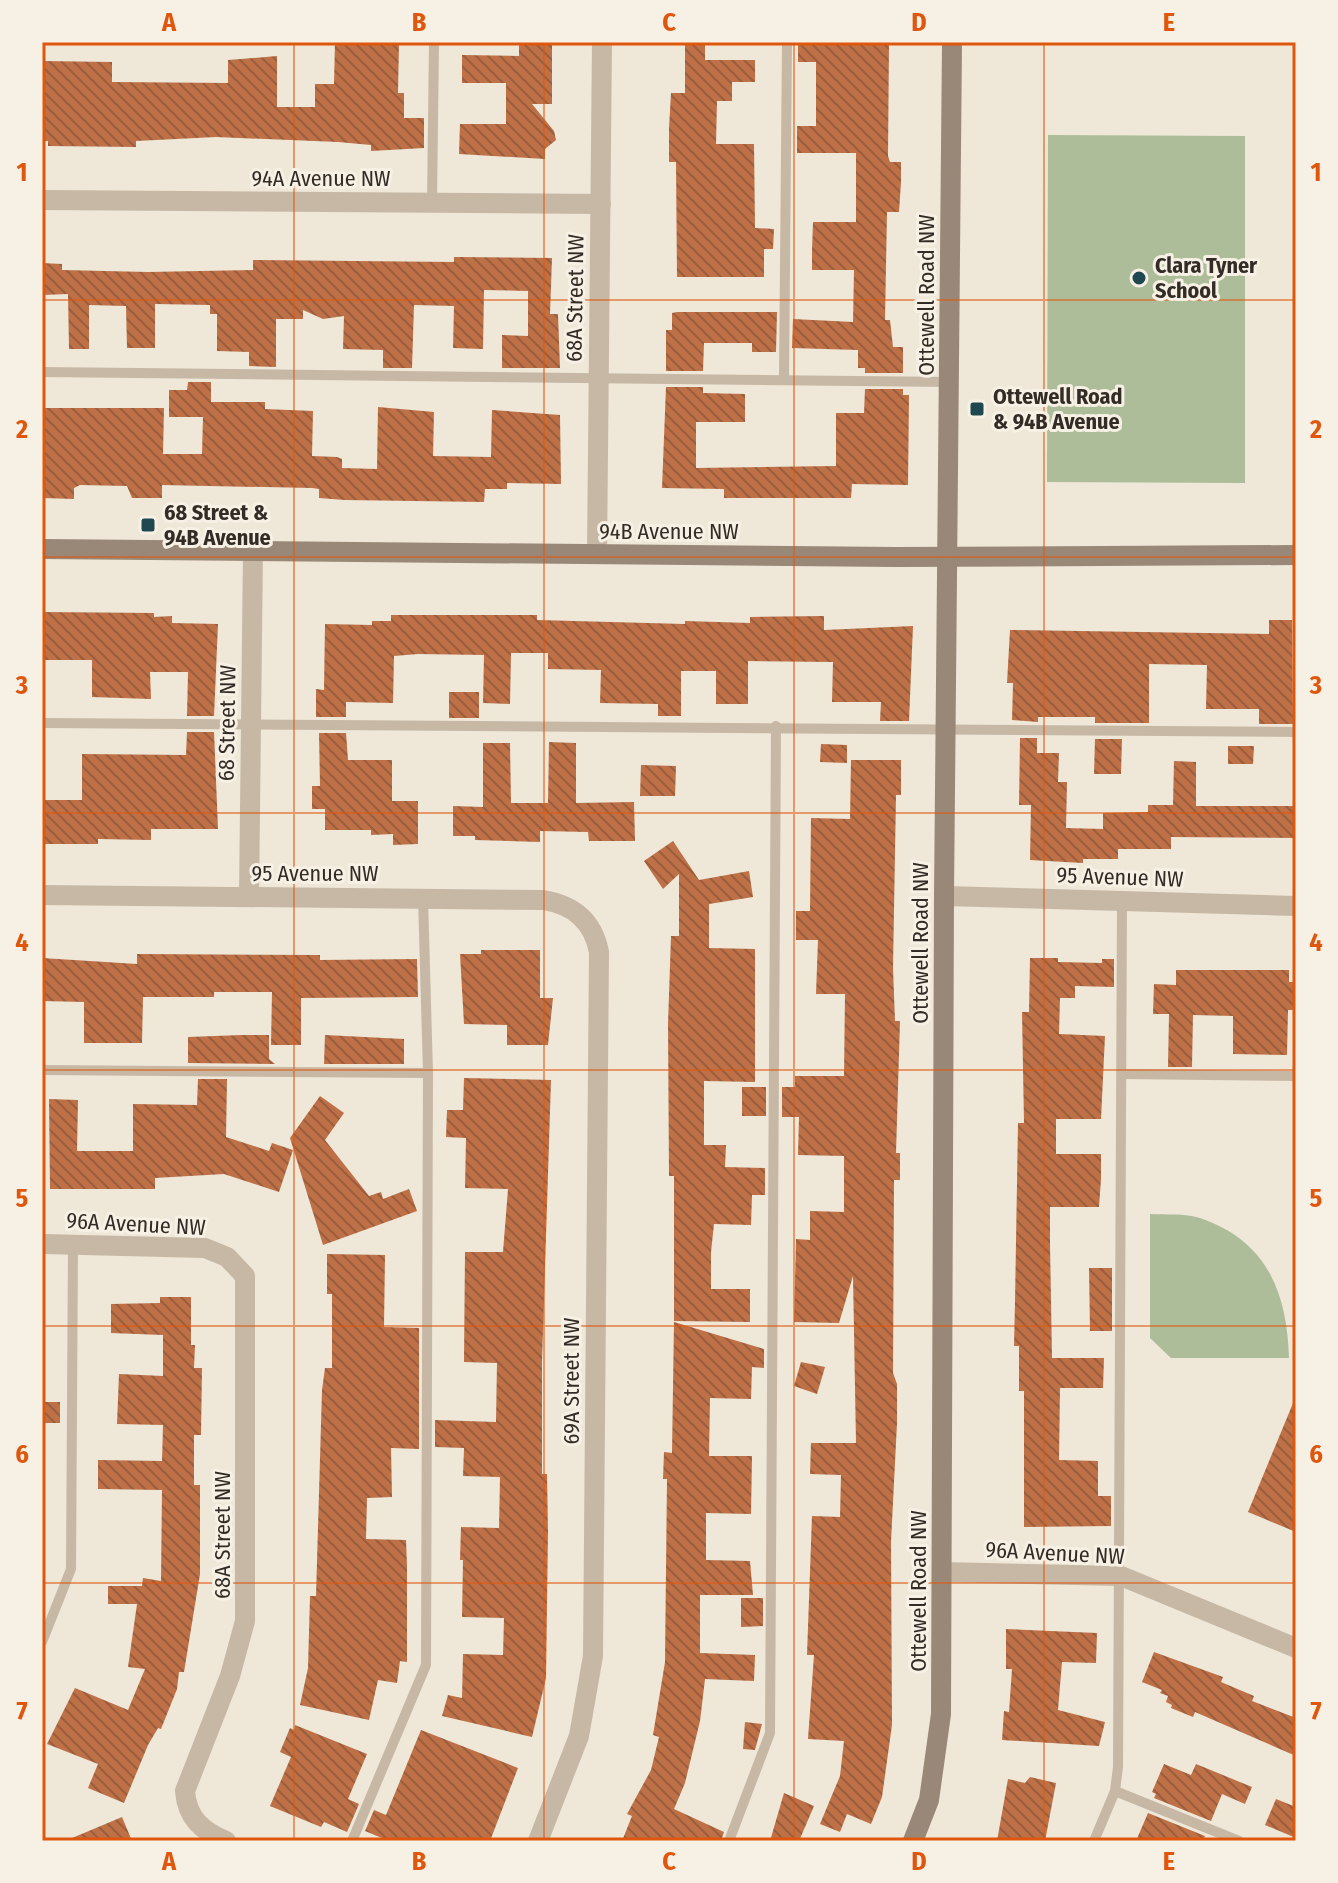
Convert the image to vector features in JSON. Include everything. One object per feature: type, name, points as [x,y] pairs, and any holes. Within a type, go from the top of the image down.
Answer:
[{"type":"street","name":"68A Street NW","points":[[597,554],[602,42]]},
{"type":"street","name":"Ottewell Road NW","points":[[913,1841],[929,1800],[941,1714],[945,727],[952,42]]},
{"type":"street","name":"94A Avenue NW","points":[[42,200],[601,204]]},
{"type":"street","name":"94B Avenue NW","points":[[42,549],[948,557],[1296,555]]},
{"type":"street","name":"68 Street NW","points":[[249,897],[253,550]]},
{"type":"street","name":"95 Avenue NW","points":[[42,895],[543,900],[555,902],[583,917]]},
{"type":"street","name":"95 Avenue NW","points":[[944,896],[1296,906]]},
{"type":"street","name":"69A Street NW","points":[[538,1841],[579,1736],[593,1656],[599,952],[593,928],[583,917]]},
{"type":"street","name":"96A Avenue NW","points":[[42,1244],[195,1247],[227,1257]]},
{"type":"street","name":"68A Street NW","points":[[226,1841],[202,1830],[188,1809],[185,1791],[230,1676],[245,1621],[247,1287],[245,1276],[227,1257]]},
{"type":"street","name":"96A Avenue NW","points":[[942,1572],[1121,1576],[1296,1648]]},
{"type":"lane","points":[[432,203],[434,42]]},
{"type":"lane","points":[[784,378],[787,42]]},
{"type":"lane","points":[[42,372],[950,382]]},
{"type":"lane","points":[[42,723],[945,727],[1296,732]]},
{"type":"lane","points":[[729,1841],[770,1733],[776,726]]},
{"type":"lane","points":[[352,1841],[426,1665],[428,1073],[423,898]]},
{"type":"lane","points":[[1094,1841],[1115,1791],[1118,1767],[1122,901]]},
{"type":"lane","points":[[42,1070],[428,1073]]},
{"type":"lane","points":[[1122,1074],[1296,1076]]},
{"type":"lane","points":[[42,1642],[71,1569],[73,1244]]},
{"type":"lane","points":[[1115,1791],[1239,1841]]},
{"type":"green space","points":[[1048,135],[1245,136],[1245,483],[1047,482]]},
{"type":"green space","points":[[1150,1214],[1200,1218],[1242,1240],[1257,1255],[1278,1291],[1284,1312],[1289,1358],[1171,1358],[1150,1338]]},
{"type":"building","points":[[335,42],[399,42],[398,93],[404,93],[404,118],[424,118],[424,148],[371,151],[371,145],[338,142],[216,137],[136,141],[136,147],[48,146],[48,141],[42,141],[42,61],[112,62],[112,82],[228,83],[228,60],[277,56],[277,107],[315,107],[315,84],[334,84]]},
{"type":"building","points":[[519,42],[552,42],[552,104],[532,104],[554,131],[556,140],[545,149],[545,159],[459,154],[460,124],[506,124],[506,83],[462,83],[462,55],[519,56]]},
{"type":"building","points":[[685,42],[705,42],[705,60],[755,60],[755,82],[732,82],[732,101],[717,101],[716,144],[754,144],[755,228],[774,229],[773,249],[764,249],[764,277],[677,277],[676,162],[669,162],[669,128],[671,93],[685,93]]},
{"type":"building","points":[[798,42],[889,42],[888,156],[890,162],[901,162],[901,182],[899,212],[887,212],[885,320],[890,320],[893,347],[903,347],[903,373],[865,373],[865,368],[858,368],[858,350],[792,348],[793,319],[853,322],[854,270],[812,270],[812,250],[813,222],[856,222],[856,153],[797,153],[797,126],[816,126],[816,62],[798,62]]},
{"type":"building","points":[[454,257],[552,258],[550,314],[558,314],[560,368],[502,368],[502,335],[528,336],[528,291],[484,290],[483,349],[453,348],[454,306],[414,305],[412,368],[383,368],[383,350],[343,349],[344,316],[323,319],[303,310],[303,319],[276,319],[276,367],[249,366],[249,352],[217,351],[217,314],[210,314],[210,305],[155,304],[155,348],[127,348],[126,306],[89,305],[89,349],[69,349],[68,294],[42,295],[42,263],[62,264],[62,270],[148,272],[253,270],[253,260],[454,262]]},
{"type":"building","points":[[777,312],[776,352],[752,352],[752,343],[704,343],[703,371],[666,371],[666,330],[672,330],[672,313]]},
{"type":"building","points":[[188,382],[211,382],[211,402],[265,402],[265,409],[313,411],[312,456],[342,459],[342,468],[377,469],[378,407],[434,412],[433,456],[491,457],[492,410],[560,415],[561,484],[507,483],[507,489],[485,489],[484,502],[345,500],[319,498],[319,489],[312,488],[162,485],[162,498],[132,498],[127,486],[80,485],[74,488],[74,499],[42,498],[42,408],[164,408],[163,454],[202,454],[203,417],[169,417],[169,390],[187,390]]},
{"type":"building","points":[[666,387],[703,387],[703,393],[745,394],[745,422],[696,422],[696,468],[836,466],[836,413],[864,413],[865,389],[903,389],[903,395],[909,395],[908,485],[852,484],[851,498],[724,498],[724,489],[662,488]]},
{"type":"building","points":[[42,612],[154,613],[154,617],[172,616],[172,623],[218,624],[214,716],[187,716],[188,672],[150,672],[151,699],[92,697],[92,660],[42,660]]},
{"type":"building","points":[[391,615],[537,615],[537,620],[685,624],[685,621],[750,623],[750,617],[824,616],[824,630],[913,626],[909,721],[880,721],[881,702],[832,702],[833,662],[748,661],[748,704],[716,704],[716,671],[681,671],[681,716],[658,716],[658,704],[600,703],[601,670],[548,669],[548,653],[511,653],[510,704],[483,703],[484,655],[418,654],[394,656],[393,703],[346,702],[346,717],[316,717],[316,689],[324,690],[325,624],[372,625],[372,621],[391,621]]},
{"type":"building","points":[[1269,620],[1292,620],[1293,724],[1259,724],[1259,709],[1206,709],[1207,665],[1149,664],[1149,723],[1095,723],[1095,717],[1038,717],[1038,722],[1012,720],[1013,683],[1007,683],[1010,630],[1269,634]]},
{"type":"building","points":[[449,692],[479,692],[479,718],[449,718]]},
{"type":"building","points":[[187,732],[214,732],[218,829],[151,829],[151,840],[98,839],[98,844],[42,844],[42,800],[82,800],[82,754],[186,755]]},
{"type":"building","points":[[319,733],[346,733],[348,760],[392,760],[392,801],[418,801],[418,844],[393,845],[393,834],[371,835],[371,830],[325,830],[325,809],[312,809],[312,786],[320,786]]},
{"type":"building","points":[[1020,738],[1037,738],[1037,753],[1059,753],[1058,782],[1067,782],[1066,828],[1103,829],[1103,813],[1148,812],[1148,805],[1173,805],[1174,761],[1196,762],[1196,806],[1296,806],[1296,838],[1171,837],[1171,849],[1118,849],[1118,859],[1083,859],[1083,863],[1030,860],[1031,805],[1019,805]]},
{"type":"building","points":[[1095,739],[1122,739],[1121,774],[1094,774]]},
{"type":"building","points":[[549,742],[576,743],[576,803],[634,802],[635,841],[589,841],[588,832],[540,831],[540,842],[475,840],[475,836],[453,836],[453,806],[483,807],[483,743],[510,743],[511,803],[548,803]]},
{"type":"building","points":[[821,744],[847,745],[847,763],[820,762]]},
{"type":"building","points":[[1228,746],[1254,746],[1253,764],[1228,764]]},
{"type":"building","points":[[851,760],[901,760],[901,795],[896,795],[893,968],[895,1021],[900,1021],[896,1153],[900,1153],[900,1180],[894,1180],[893,1373],[897,1384],[897,1423],[891,1542],[892,1725],[882,1797],[871,1824],[847,1814],[840,1832],[820,1824],[840,1776],[844,1741],[808,1739],[814,1655],[807,1655],[812,1516],[840,1517],[841,1475],[810,1474],[811,1443],[856,1443],[853,1276],[839,1323],[794,1322],[796,1239],[810,1240],[810,1211],[844,1212],[844,1156],[798,1155],[799,1117],[782,1117],[782,1087],[795,1087],[795,1076],[844,1076],[845,994],[816,994],[818,940],[796,940],[796,911],[810,911],[811,818],[850,819]]},
{"type":"building","points":[[641,765],[676,766],[675,796],[640,796]]},
{"type":"building","points":[[673,841],[699,880],[749,871],[753,897],[709,904],[709,948],[755,949],[755,1082],[704,1081],[704,1145],[726,1145],[725,1167],[765,1168],[765,1195],[752,1195],[751,1225],[714,1224],[711,1252],[711,1289],[750,1289],[750,1322],[674,1321],[674,1176],[669,1176],[668,1024],[671,936],[679,936],[679,874],[663,889],[644,861]]},
{"type":"building","points":[[481,950],[540,950],[540,998],[553,998],[548,1045],[507,1045],[507,1025],[464,1024],[460,954],[481,954]]},
{"type":"building","points":[[137,954],[320,955],[320,960],[417,959],[418,997],[301,998],[301,1045],[271,1045],[272,992],[214,992],[214,997],[143,997],[142,1043],[84,1043],[84,1002],[42,1001],[42,958],[137,964]]},
{"type":"building","points":[[1030,958],[1102,963],[1102,959],[1114,959],[1114,987],[1075,986],[1075,998],[1060,998],[1059,1034],[1105,1036],[1101,1119],[1056,1119],[1056,1154],[1101,1154],[1099,1207],[1050,1207],[1052,1358],[1104,1358],[1103,1388],[1060,1388],[1059,1460],[1098,1461],[1098,1496],[1111,1496],[1111,1526],[1024,1527],[1024,1391],[1019,1391],[1019,1346],[1014,1346],[1018,1123],[1024,1123],[1022,1012],[1029,1012]]},
{"type":"building","points":[[1176,970],[1289,970],[1289,982],[1296,982],[1296,1010],[1288,1010],[1287,1055],[1233,1054],[1233,1016],[1193,1015],[1192,1067],[1168,1067],[1169,1014],[1153,1014],[1154,984],[1176,985]]},
{"type":"building","points":[[269,1035],[269,1059],[275,1064],[188,1063],[188,1037]]},
{"type":"building","points":[[325,1035],[404,1039],[404,1064],[324,1064]]},
{"type":"building","points":[[464,1078],[551,1080],[542,1362],[542,1474],[547,1474],[548,1531],[546,1678],[532,1737],[442,1716],[448,1695],[462,1698],[463,1654],[503,1655],[504,1618],[462,1617],[463,1560],[460,1560],[461,1527],[499,1528],[500,1477],[463,1476],[464,1448],[435,1447],[435,1420],[496,1422],[497,1363],[464,1362],[465,1252],[503,1252],[508,1189],[465,1188],[466,1138],[446,1137],[447,1110],[463,1110]]},
{"type":"building","points":[[198,1079],[227,1079],[226,1137],[269,1151],[272,1143],[293,1150],[279,1192],[224,1174],[155,1178],[155,1189],[50,1189],[49,1099],[78,1100],[77,1151],[133,1151],[133,1104],[197,1105]]},
{"type":"building","points":[[742,1087],[766,1087],[766,1116],[742,1116]]},
{"type":"building","points":[[320,1096],[344,1113],[325,1140],[369,1196],[381,1192],[383,1199],[409,1189],[417,1211],[323,1245],[290,1138]]},
{"type":"building","points":[[327,1254],[385,1255],[384,1327],[419,1328],[419,1449],[391,1448],[392,1497],[367,1498],[366,1539],[406,1540],[407,1662],[400,1661],[397,1683],[378,1680],[369,1720],[300,1705],[308,1668],[310,1596],[316,1596],[322,1390],[325,1368],[332,1368],[332,1294],[327,1294]]},
{"type":"building","points":[[1089,1268],[1112,1268],[1112,1331],[1090,1331]]},
{"type":"building","points":[[160,1297],[191,1297],[194,1368],[202,1368],[201,1435],[194,1435],[194,1485],[200,1485],[200,1574],[184,1672],[179,1672],[177,1689],[161,1729],[158,1728],[148,1745],[124,1803],[88,1788],[98,1764],[47,1744],[75,1688],[128,1710],[145,1669],[128,1667],[137,1604],[108,1604],[108,1586],[142,1586],[143,1578],[161,1581],[162,1490],[98,1489],[98,1460],[162,1461],[163,1425],[117,1424],[119,1374],[163,1376],[163,1335],[111,1333],[111,1304],[160,1303]]},
{"type":"building","points":[[674,1322],[764,1349],[764,1368],[752,1367],[751,1399],[710,1398],[709,1456],[752,1456],[751,1514],[706,1513],[706,1560],[750,1561],[753,1595],[700,1595],[700,1653],[755,1655],[754,1681],[705,1679],[700,1721],[685,1783],[674,1809],[724,1832],[721,1841],[622,1841],[632,1816],[627,1814],[651,1770],[659,1737],[653,1735],[665,1662],[667,1479],[663,1479],[664,1452],[672,1453]]},
{"type":"building","points":[[801,1362],[825,1367],[817,1394],[794,1386]]},
{"type":"building","points":[[1296,1396],[1296,1532],[1248,1512]]},
{"type":"building","points":[[42,1402],[60,1402],[60,1423],[42,1423]]},
{"type":"building","points":[[741,1598],[763,1598],[763,1626],[741,1627]]},
{"type":"building","points":[[1006,1629],[1097,1633],[1096,1663],[1062,1662],[1058,1710],[1105,1722],[1099,1746],[1002,1740],[1004,1711],[1009,1712],[1012,1669],[1006,1669]]},
{"type":"building","points":[[1154,1652],[1223,1677],[1221,1682],[1254,1696],[1252,1701],[1296,1718],[1296,1756],[1195,1712],[1193,1717],[1171,1708],[1172,1705],[1166,1702],[1168,1696],[1160,1693],[1162,1690],[1142,1682]]},
{"type":"building","points":[[745,1722],[762,1724],[755,1750],[743,1749]]},
{"type":"building","points":[[295,1725],[367,1754],[348,1799],[359,1804],[347,1832],[324,1822],[321,1827],[270,1806],[291,1757],[280,1752],[290,1728],[294,1730]]},
{"type":"building","points":[[421,1730],[518,1768],[490,1841],[389,1841],[365,1831],[374,1810],[386,1815]]},
{"type":"building","points":[[1164,1764],[1191,1775],[1196,1764],[1252,1787],[1245,1804],[1222,1794],[1211,1821],[1154,1798],[1156,1794],[1152,1792]]},
{"type":"building","points":[[1030,1777],[1056,1783],[1045,1841],[997,1841],[1008,1779],[1025,1783]]},
{"type":"building","points":[[784,1793],[814,1806],[799,1841],[770,1841]]},
{"type":"building","points":[[1276,1799],[1296,1807],[1296,1838],[1265,1825]]},
{"type":"building","points":[[1148,1813],[1205,1836],[1203,1841],[1136,1841]]},
{"type":"building","points":[[122,1817],[132,1841],[65,1841]]},
{"type":"place","name":"Clara Tyner School","points":[[1139,278]]},
{"type":"place","name":"Ottewell Road & 94B Avenue","points":[[977,409]]},
{"type":"place","name":"68 Street & 94B Avenue","points":[[148,525]]}]
